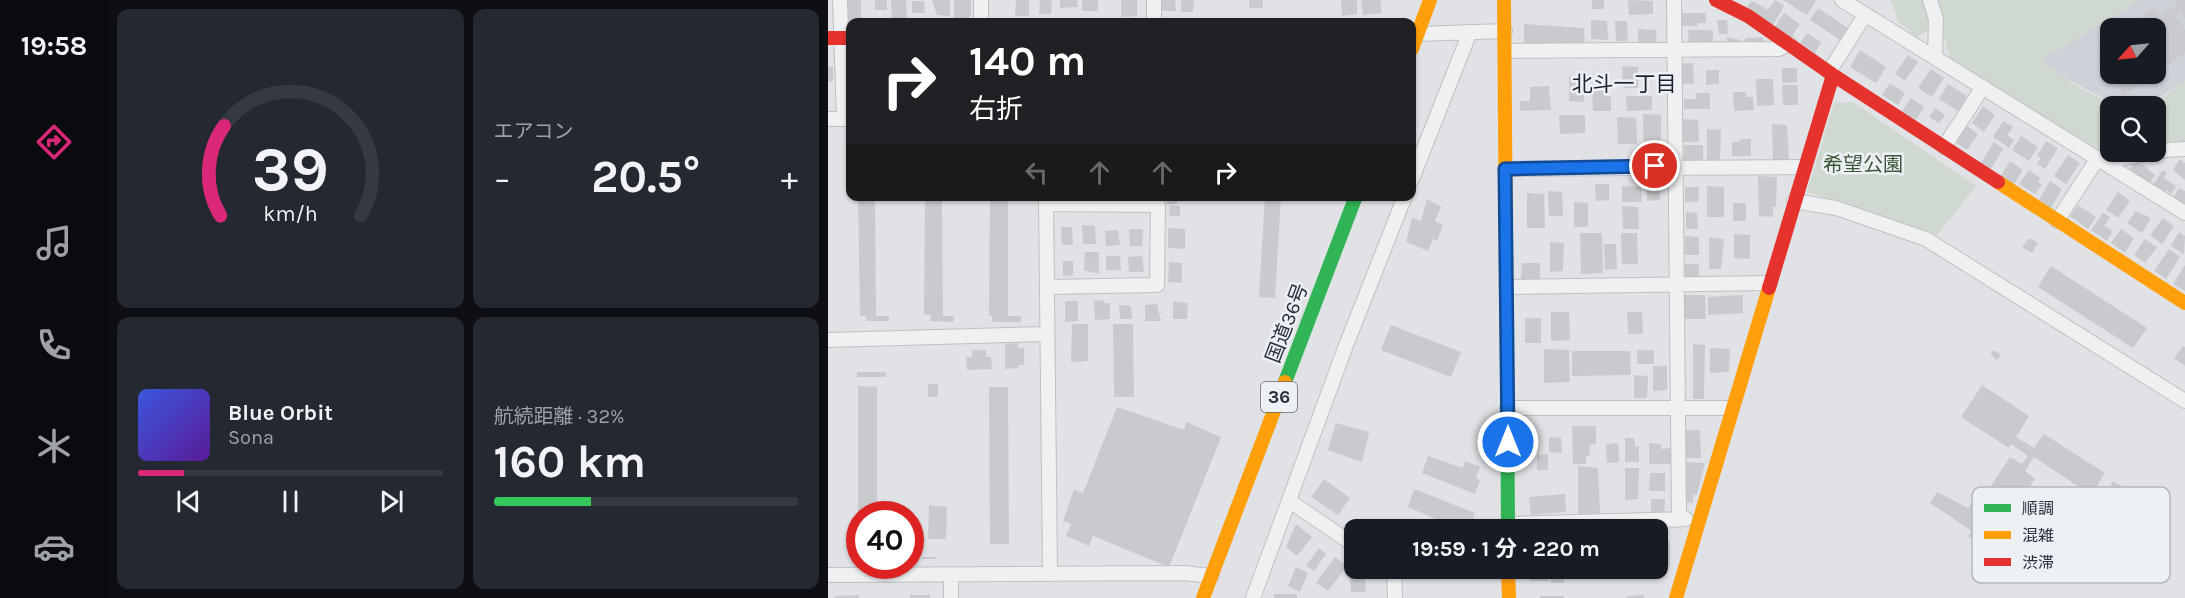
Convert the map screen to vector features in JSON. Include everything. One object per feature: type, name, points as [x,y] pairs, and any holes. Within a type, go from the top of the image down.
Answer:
[{"type":"main road","points":[[1416,30],[1430,0]]},
{"type":"main road","points":[[1504,0],[1508,519]]},
{"type":"main road","points":[[1716,0],[1736,3],[1831,73],[2185,303]]},
{"type":"main road","points":[[1676,598],[1831,73]]},
{"type":"main road","name":"国道36号","points":[[1203,598],[1354,201]]},
{"type":"main road","points":[[1508,579],[1509,598]]},
{"type":"street","points":[[840,0],[840,38],[846,107]]},
{"type":"street","points":[[981,0],[981,18]]},
{"type":"street","points":[[1154,0],[1154,18]]},
{"type":"street","points":[[1674,0],[1679,520]]},
{"type":"street","points":[[1842,0],[2100,159]]},
{"type":"street","points":[[1930,0],[1936,19],[1935,58]]},
{"type":"street","points":[[1831,73],[1865,15]]},
{"type":"street","points":[[1416,34],[1505,31]]},
{"type":"street","points":[[1416,169],[1470,32]]},
{"type":"street","points":[[1505,51],[1778,49],[1790,44]]},
{"type":"street","points":[[1944,147],[1983,87]]},
{"type":"street","points":[[828,119],[846,119]]},
{"type":"street","points":[[2166,150],[2185,149]]},
{"type":"street","points":[[2057,221],[2100,161]]},
{"type":"street","points":[[2104,162],[2185,213]]},
{"type":"street","points":[[1505,169],[1676,166],[1804,167]]},
{"type":"street","points":[[1046,201],[1050,574]]},
{"type":"street","points":[[1047,287],[1157,285],[1158,205],[1068,201]]},
{"type":"street","points":[[1253,598],[1291,502],[1345,348],[1403,201]]},
{"type":"street","points":[[1794,201],[1836,208],[1926,239],[2185,401]]},
{"type":"street","points":[[1506,287],[1770,283]]},
{"type":"street","points":[[828,340],[1047,334]]},
{"type":"street","points":[[1507,408],[1732,408]]},
{"type":"street","points":[[1291,502],[1344,537]]},
{"type":"street","points":[[1668,520],[1700,519]]},
{"type":"street","points":[[828,575],[1183,573],[1212,576]]},
{"type":"street","points":[[951,574],[951,598]]},
{"type":"street","points":[[1394,579],[1395,598]]},
{"type":"shaded area","points":[[1981,0],[2185,0],[2185,80],[2161,96],[2100,96],[2063,77],[2015,42]]},
{"type":"green space","points":[[1891,0],[2140,0],[2110,18],[2100,18],[2100,24],[2040,61],[2064,78],[2100,97],[2100,151],[1950,58],[1945,40],[1926,32],[1917,37],[1898,21]]},
{"type":"green space","points":[[2185,80],[2185,143],[2166,143],[2166,96],[2164,96]]},
{"type":"green space","name":"希望公園","points":[[1853,102],[1976,186],[1937,235],[1807,192],[1834,103]]},
{"type":"building","points":[[848,0],[861,0],[861,18],[847,17]]},
{"type":"building","points":[[875,0],[887,0],[887,10],[875,10]]},
{"type":"building","points":[[891,0],[906,0],[907,18],[892,18]]},
{"type":"building","points":[[932,0],[950,0],[950,16],[937,15]]},
{"type":"building","points":[[954,0],[971,0],[971,15],[968,18],[954,18]]},
{"type":"building","points":[[1016,0],[1029,0],[1029,16],[1015,16]]},
{"type":"building","points":[[1040,0],[1052,0],[1051,14],[1039,14]]},
{"type":"building","points":[[1060,0],[1077,0],[1078,7],[1060,8]]},
{"type":"building","points":[[1082,0],[1098,0],[1098,11],[1082,11]]},
{"type":"building","points":[[1121,0],[1137,0],[1137,16],[1121,17]]},
{"type":"building","points":[[1161,0],[1175,0],[1176,11],[1161,11]]},
{"type":"building","points":[[1181,0],[1194,0],[1193,12],[1181,12]]},
{"type":"building","points":[[1249,0],[1263,0],[1263,8],[1249,8]]},
{"type":"building","points":[[1341,0],[1357,0],[1357,14],[1342,16]]},
{"type":"building","points":[[1361,0],[1380,0],[1382,13],[1363,15]]},
{"type":"building","points":[[1592,0],[1604,0],[1604,9],[1592,9]]},
{"type":"building","points":[[1628,0],[1653,1],[1653,14],[1629,15]]},
{"type":"building","points":[[1775,0],[1784,6],[1773,25],[1747,7],[1752,1],[1768,10]]},
{"type":"building","points":[[1783,0],[1814,0],[1816,1],[1807,15]]},
{"type":"building","points":[[2175,0],[2185,0],[2185,19],[2181,12],[2175,16],[2185,30],[2185,53],[2166,66],[2166,18],[2139,18],[2155,7],[2161,16],[2177,5]]},
{"type":"building","points":[[912,1],[924,1],[925,13],[912,13]]},
{"type":"building","points":[[1818,8],[1848,28],[1840,40],[1810,20]]},
{"type":"building","points":[[1679,13],[1706,13],[1706,23],[1698,23],[1697,26],[1679,26]]},
{"type":"building","points":[[1784,13],[1800,24],[1791,38],[1775,27]]},
{"type":"building","points":[[1591,20],[1607,21],[1608,40],[1591,39]]},
{"type":"building","points":[[1717,20],[1727,20],[1728,34],[1719,34]]},
{"type":"building","points":[[1615,21],[1627,21],[1628,41],[1616,41]]},
{"type":"building","points":[[1524,24],[1584,28],[1585,46],[1524,46]]},
{"type":"building","points":[[1638,29],[1656,30],[1657,46],[1638,47]]},
{"type":"building","points":[[1688,30],[1713,30],[1713,47],[1689,47]]},
{"type":"building","points":[[1807,33],[1821,42],[1815,53],[1800,43]]},
{"type":"building","points":[[1726,37],[1741,40],[1742,45],[1728,46]]},
{"type":"building","points":[[1763,37],[1764,45],[1746,46],[1745,38]]},
{"type":"building","points":[[1860,50],[1886,67],[1876,83],[1850,67]]},
{"type":"building","points":[[1908,55],[1918,62],[1905,81],[1895,74]]},
{"type":"building","points":[[1693,63],[1694,84],[1681,84],[1680,64]]},
{"type":"building","points":[[1622,66],[1638,67],[1638,88],[1623,88]]},
{"type":"building","points":[[828,67],[833,67],[833,81],[828,82]]},
{"type":"building","points":[[1782,68],[1797,68],[1797,82],[1782,83]]},
{"type":"building","points":[[1931,69],[1944,78],[1932,97],[1918,88]]},
{"type":"building","points":[[1706,70],[1719,70],[1719,84],[1706,85]]},
{"type":"building","points":[[1569,76],[1577,76],[1577,81],[1583,79],[1584,102],[1569,101]]},
{"type":"building","points":[[1756,79],[1773,79],[1774,105],[1757,106]]},
{"type":"building","points":[[1890,83],[1905,93],[1898,105],[1882,95]]},
{"type":"building","points":[[1948,84],[1967,96],[1958,111],[1939,99]]},
{"type":"building","points":[[2116,84],[2140,84],[2124,95]]},
{"type":"building","points":[[1782,85],[1798,85],[1798,105],[1783,105]]},
{"type":"building","points":[[1549,86],[1551,110],[1520,111],[1520,101],[1530,101],[1530,87]]},
{"type":"building","points":[[1592,88],[1606,88],[1607,96],[1611,96],[1611,111],[1593,111]]},
{"type":"building","points":[[1733,92],[1746,92],[1746,97],[1753,97],[1754,110],[1734,111]]},
{"type":"building","points":[[1696,93],[1710,93],[1710,109],[1684,109],[1684,99],[1696,99]]},
{"type":"building","points":[[1626,96],[1652,96],[1652,110],[1627,111]]},
{"type":"building","points":[[1911,98],[1924,107],[1916,120],[1902,111]]},
{"type":"building","points":[[1983,106],[1995,115],[1984,132],[1972,123]]},
{"type":"building","points":[[1935,108],[1945,115],[1939,123],[1929,117]]},
{"type":"building","points":[[1643,114],[1661,115],[1661,155],[1644,156]]},
{"type":"building","points":[[1559,115],[1585,115],[1585,133],[1560,134]]},
{"type":"building","points":[[1617,117],[1636,118],[1637,144],[1618,144]]},
{"type":"building","points":[[1683,119],[1698,120],[1699,142],[1683,142]]},
{"type":"building","points":[[2003,121],[2013,127],[2007,135],[2014,140],[2009,148],[1993,137]]},
{"type":"building","points":[[1772,124],[1787,125],[1789,161],[1773,161]]},
{"type":"building","points":[[1967,126],[1978,134],[1967,150],[1955,142]]},
{"type":"building","points":[[1707,129],[1721,130],[1720,161],[1707,161]]},
{"type":"building","points":[[2021,136],[2038,147],[2029,161],[2012,150]]},
{"type":"building","points":[[1740,139],[1751,139],[1751,156],[1732,156],[1732,142],[1740,142]]},
{"type":"building","points":[[2046,141],[2058,148],[2045,169],[2037,164],[2041,158],[2037,156]]},
{"type":"building","points":[[1994,142],[2003,149],[1990,170],[1981,163]]},
{"type":"building","points":[[1684,145],[1703,145],[1703,161],[1684,161]]},
{"type":"building","points":[[2068,155],[2080,163],[2066,184],[2054,176]]},
{"type":"building","points":[[2180,159],[2185,163],[2185,180],[2173,170]]},
{"type":"building","points":[[2010,161],[2023,170],[2013,186],[2000,177]]},
{"type":"building","points":[[2134,163],[2143,165],[2155,175],[2148,186],[2128,172]]},
{"type":"building","points":[[2029,170],[2040,178],[2038,181],[2042,185],[2035,194],[2019,184]]},
{"type":"building","points":[[2163,170],[2167,173],[2164,178],[2176,186],[2171,194],[2166,190],[2164,194],[2152,186]]},
{"type":"building","points":[[1758,176],[1777,177],[1776,207],[1773,207],[1773,217],[1759,216]]},
{"type":"building","points":[[2050,181],[2062,189],[2051,208],[2039,200]]},
{"type":"building","points":[[1646,182],[1660,182],[1660,200],[1647,201]]},
{"type":"building","points":[[1595,184],[1609,184],[1609,200],[1596,201]]},
{"type":"building","points":[[1622,186],[1641,187],[1642,202],[1622,202]]},
{"type":"building","points":[[1707,186],[1724,187],[1724,217],[1707,217]]},
{"type":"building","points":[[1685,187],[1699,187],[1698,202],[1685,202]]},
{"type":"building","points":[[2179,188],[2185,191],[2185,206],[2173,198]]},
{"type":"building","points":[[1548,191],[1562,192],[1563,216],[1549,216]]},
{"type":"building","points":[[2118,192],[2130,201],[2118,218],[2106,210]]},
{"type":"building","points":[[1527,193],[1544,194],[1545,228],[1527,228]]},
{"type":"building","points":[[1427,199],[1441,206],[1435,221],[1443,225],[1437,241],[1433,239],[1428,251],[1406,242],[1412,218],[1421,221]]},
{"type":"building","points":[[858,201],[875,201],[876,316],[889,316],[889,321],[866,321],[866,316],[860,316]]},
{"type":"building","points":[[925,201],[942,201],[943,316],[954,316],[953,322],[930,321],[931,315],[924,315]]},
{"type":"building","points":[[990,201],[1008,201],[1008,316],[1021,316],[1021,322],[992,322],[992,316],[989,316]]},
{"type":"building","points":[[1167,201],[1177,201],[1177,204],[1167,204]]},
{"type":"building","points":[[1265,201],[1281,201],[1275,298],[1259,297]]},
{"type":"building","points":[[1574,202],[1588,203],[1588,227],[1574,227]]},
{"type":"building","points":[[1733,203],[1746,203],[1746,221],[1733,221]]},
{"type":"building","points":[[1170,205],[1180,206],[1180,216],[1169,216]]},
{"type":"building","points":[[2078,205],[2096,217],[2088,229],[2070,216]]},
{"type":"building","points":[[1622,206],[1638,207],[1639,229],[1623,229]]},
{"type":"building","points":[[2136,211],[2151,218],[2142,233],[2127,223]]},
{"type":"building","points":[[1686,212],[1697,213],[1698,229],[1686,229]]},
{"type":"building","points":[[2103,213],[2110,217],[2104,226],[2113,231],[2107,241],[2091,230]]},
{"type":"building","points":[[2163,218],[2174,226],[2162,244],[2150,235]]},
{"type":"building","points":[[1082,225],[1095,226],[1096,244],[1083,244]]},
{"type":"building","points":[[1061,227],[1072,227],[1073,245],[1062,245]]},
{"type":"building","points":[[1168,228],[1185,229],[1185,249],[1168,248]]},
{"type":"building","points":[[1129,229],[1143,229],[1142,246],[1130,246]]},
{"type":"building","points":[[2121,229],[2134,238],[2125,253],[2111,243]]},
{"type":"building","points":[[1118,230],[1120,245],[1106,246],[1105,231]]},
{"type":"building","points":[[2179,232],[2185,236],[2184,254],[2171,246]]},
{"type":"building","points":[[1580,233],[1602,233],[1603,273],[1581,274]]},
{"type":"building","points":[[1621,233],[1637,233],[1638,264],[1622,264]]},
{"type":"building","points":[[1734,234],[1750,235],[1750,259],[1734,258]]},
{"type":"building","points":[[1685,236],[1699,237],[1699,255],[1685,255]]},
{"type":"building","points":[[1709,237],[1724,239],[1721,269],[1709,269]]},
{"type":"building","points":[[2029,238],[2038,243],[2032,253],[2022,247]]},
{"type":"building","points":[[2145,239],[2157,247],[2145,263],[2134,255]]},
{"type":"building","points":[[1550,242],[1564,243],[1563,271],[1550,272]]},
{"type":"building","points":[[1604,244],[1616,244],[1617,269],[1605,270]]},
{"type":"building","points":[[2169,249],[2180,257],[2166,279],[2154,271]]},
{"type":"building","points":[[1085,252],[1099,252],[1099,274],[1084,270]]},
{"type":"building","points":[[1106,256],[1120,256],[1121,270],[1106,270]]},
{"type":"building","points":[[1142,256],[1144,272],[1129,272],[1128,257]]},
{"type":"building","points":[[1063,261],[1073,261],[1073,275],[1063,276]]},
{"type":"building","points":[[1169,262],[1182,263],[1182,283],[1168,282]]},
{"type":"building","points":[[1522,263],[1540,263],[1540,279],[1521,280]]},
{"type":"building","points":[[1685,264],[1699,264],[1699,280],[1685,281]]},
{"type":"building","points":[[2185,265],[2185,291],[2173,284]]},
{"type":"building","points":[[2051,266],[2147,328],[2133,348],[2038,287]]},
{"type":"building","points":[[1684,295],[1705,295],[1706,319],[1683,319]]},
{"type":"building","points":[[1743,295],[1743,313],[1708,315],[1708,297]]},
{"type":"building","points":[[1104,300],[1104,303],[1110,303],[1110,319],[1095,320],[1094,301]]},
{"type":"building","points":[[1065,301],[1078,301],[1078,321],[1065,322]]},
{"type":"building","points":[[1173,301],[1188,303],[1187,319],[1173,319]]},
{"type":"building","points":[[1157,304],[1161,321],[1145,321],[1145,305]]},
{"type":"building","points":[[1119,305],[1131,306],[1132,319],[1120,319]]},
{"type":"building","points":[[1551,312],[1569,312],[1570,340],[1551,341]]},
{"type":"building","points":[[1627,312],[1642,312],[1643,334],[1628,334]]},
{"type":"building","points":[[1525,318],[1541,318],[1541,343],[1525,343]]},
{"type":"building","points":[[1072,324],[1088,324],[1088,361],[1071,362]]},
{"type":"building","points":[[1113,324],[1133,324],[1134,397],[1114,397]]},
{"type":"building","points":[[1391,325],[1461,352],[1451,377],[1381,350]]},
{"type":"building","points":[[1018,343],[1018,348],[1024,348],[1024,365],[1005,369],[1005,344]]},
{"type":"building","points":[[1693,344],[1705,345],[1704,399],[1693,399]]},
{"type":"building","points":[[2183,346],[2185,347],[2185,366],[2174,358]]},
{"type":"building","points":[[1710,348],[1730,349],[1729,372],[1710,373]]},
{"type":"building","points":[[1544,349],[1569,350],[1570,382],[1544,383]]},
{"type":"building","points":[[972,350],[986,350],[986,357],[991,357],[992,369],[967,370],[966,357],[972,357]]},
{"type":"building","points":[[1637,350],[1654,350],[1654,364],[1637,364]]},
{"type":"building","points":[[1994,350],[2001,355],[1997,360],[1990,355]]},
{"type":"building","points":[[1572,351],[1630,351],[1631,375],[1572,376]]},
{"type":"building","points":[[1653,366],[1667,366],[1667,390],[1653,391]]},
{"type":"building","points":[[857,372],[886,372],[886,377],[857,377]]},
{"type":"building","points":[[1634,375],[1648,376],[1647,398],[1634,398]]},
{"type":"building","points":[[928,384],[938,384],[938,397],[928,397]]},
{"type":"building","points":[[1982,385],[2029,416],[2016,437],[2034,448],[2044,434],[2105,473],[2096,487],[2079,487],[2034,457],[2025,471],[2035,479],[2030,487],[1990,487],[2010,457],[2022,464],[2028,456],[2011,444],[2009,448],[1961,417]]},
{"type":"building","points":[[858,386],[877,387],[877,501],[858,501]]},
{"type":"building","points":[[989,387],[1008,387],[1009,544],[990,544]]},
{"type":"building","points":[[1117,407],[1184,430],[1186,422],[1221,437],[1169,567],[1093,536],[1089,546],[1066,536],[1071,524],[1063,521],[1074,490],[1083,493]]},
{"type":"building","points":[[1336,423],[1369,432],[1362,462],[1328,450]]},
{"type":"building","points":[[1572,426],[1596,426],[1596,444],[1589,445],[1590,456],[1586,456],[1586,464],[1573,464]]},
{"type":"building","points":[[1685,430],[1700,430],[1701,458],[1686,458]]},
{"type":"building","points":[[1525,434],[1537,434],[1538,453],[1525,453]]},
{"type":"building","points":[[1549,437],[1561,438],[1562,453],[1549,452]]},
{"type":"building","points":[[1625,438],[1634,438],[1635,447],[1639,446],[1639,462],[1625,462]]},
{"type":"building","points":[[1618,443],[1619,462],[1607,463],[1606,444]]},
{"type":"building","points":[[1649,443],[1661,444],[1661,449],[1672,448],[1672,464],[1649,464]]},
{"type":"building","points":[[1548,454],[1548,470],[1537,470],[1537,455]]},
{"type":"building","points":[[1428,456],[1463,468],[1465,461],[1480,467],[1476,478],[1480,480],[1475,494],[1422,473]]},
{"type":"building","points":[[1684,462],[1705,463],[1697,495],[1693,494],[1693,503],[1685,502]]},
{"type":"building","points":[[1578,466],[1598,468],[1600,513],[1578,514]]},
{"type":"building","points":[[1625,468],[1639,468],[1638,499],[1625,500]]},
{"type":"building","points":[[1650,473],[1665,473],[1665,491],[1649,491]]},
{"type":"building","points":[[1324,479],[1350,498],[1338,515],[1311,497]]},
{"type":"building","points":[[2113,481],[2122,487],[2109,487]]},
{"type":"building","points":[[1414,489],[1475,513],[1473,518],[1475,519],[1436,519],[1408,507]]},
{"type":"building","points":[[1937,492],[1968,508],[1972,502],[1972,531],[1930,503]]},
{"type":"building","points":[[1565,494],[1566,512],[1531,515],[1529,497]]},
{"type":"building","points":[[1651,499],[1665,499],[1664,515],[1651,515]]},
{"type":"building","points":[[929,505],[947,507],[946,539],[928,539]]},
{"type":"building","points":[[1296,524],[1312,537],[1297,556],[1286,547]]},
{"type":"building","points":[[1668,542],[1670,542],[1670,566],[1668,566]]},
{"type":"building","points":[[1319,548],[1326,554],[1314,571],[1306,566]]},
{"type":"building","points":[[924,557],[936,557],[936,559],[924,559]]},
{"type":"building","points":[[1335,557],[1344,564],[1344,570],[1328,591],[1316,583]]},
{"type":"building","points":[[1296,567],[1308,573],[1300,592],[1288,586]]},
{"type":"building","points":[[1350,579],[1365,579],[1366,592],[1351,592]]},
{"type":"building","points":[[1530,579],[1548,579],[1548,581],[1530,581]]},
{"type":"building","points":[[1551,579],[1564,579],[1564,583],[1551,583]]},
{"type":"building","points":[[1274,594],[1297,594],[1297,598],[1274,598]]},
{"type":"building","points":[[859,595],[859,598],[835,598],[835,596]]},
{"type":"building","points":[[910,595],[930,595],[930,598],[910,598]]},
{"type":"building","points":[[1644,595],[1644,598],[1627,598],[1627,596]]},
{"type":"building","points":[[1540,596],[1564,596],[1564,598],[1540,598]]},
{"type":"traffic: fast","points":[[1285,382],[1354,201]]},
{"type":"traffic: fast","points":[[1507,365],[1508,519]]},
{"type":"traffic: slow","points":[[1416,38],[1430,0]]},
{"type":"traffic: slow","points":[[1504,0],[1507,365]]},
{"type":"traffic: slow","points":[[1998,182],[2185,303]]},
{"type":"traffic: slow","points":[[1676,598],[1769,288]]},
{"type":"traffic: slow","points":[[1203,598],[1285,382]]},
{"type":"traffic: slow","points":[[1508,579],[1509,598]]},
{"type":"traffic: jam","points":[[1716,0],[1748,16],[1833,75],[1998,182]]},
{"type":"traffic: jam","points":[[828,38],[846,38]]},
{"type":"traffic: jam","points":[[1769,288],[1833,75]]},
{"type":"district","name":"北斗一丁目","points":[[1624,84]]},
{"type":"route","points":[[1508,442],[1505,169],[1655,166]]}]
